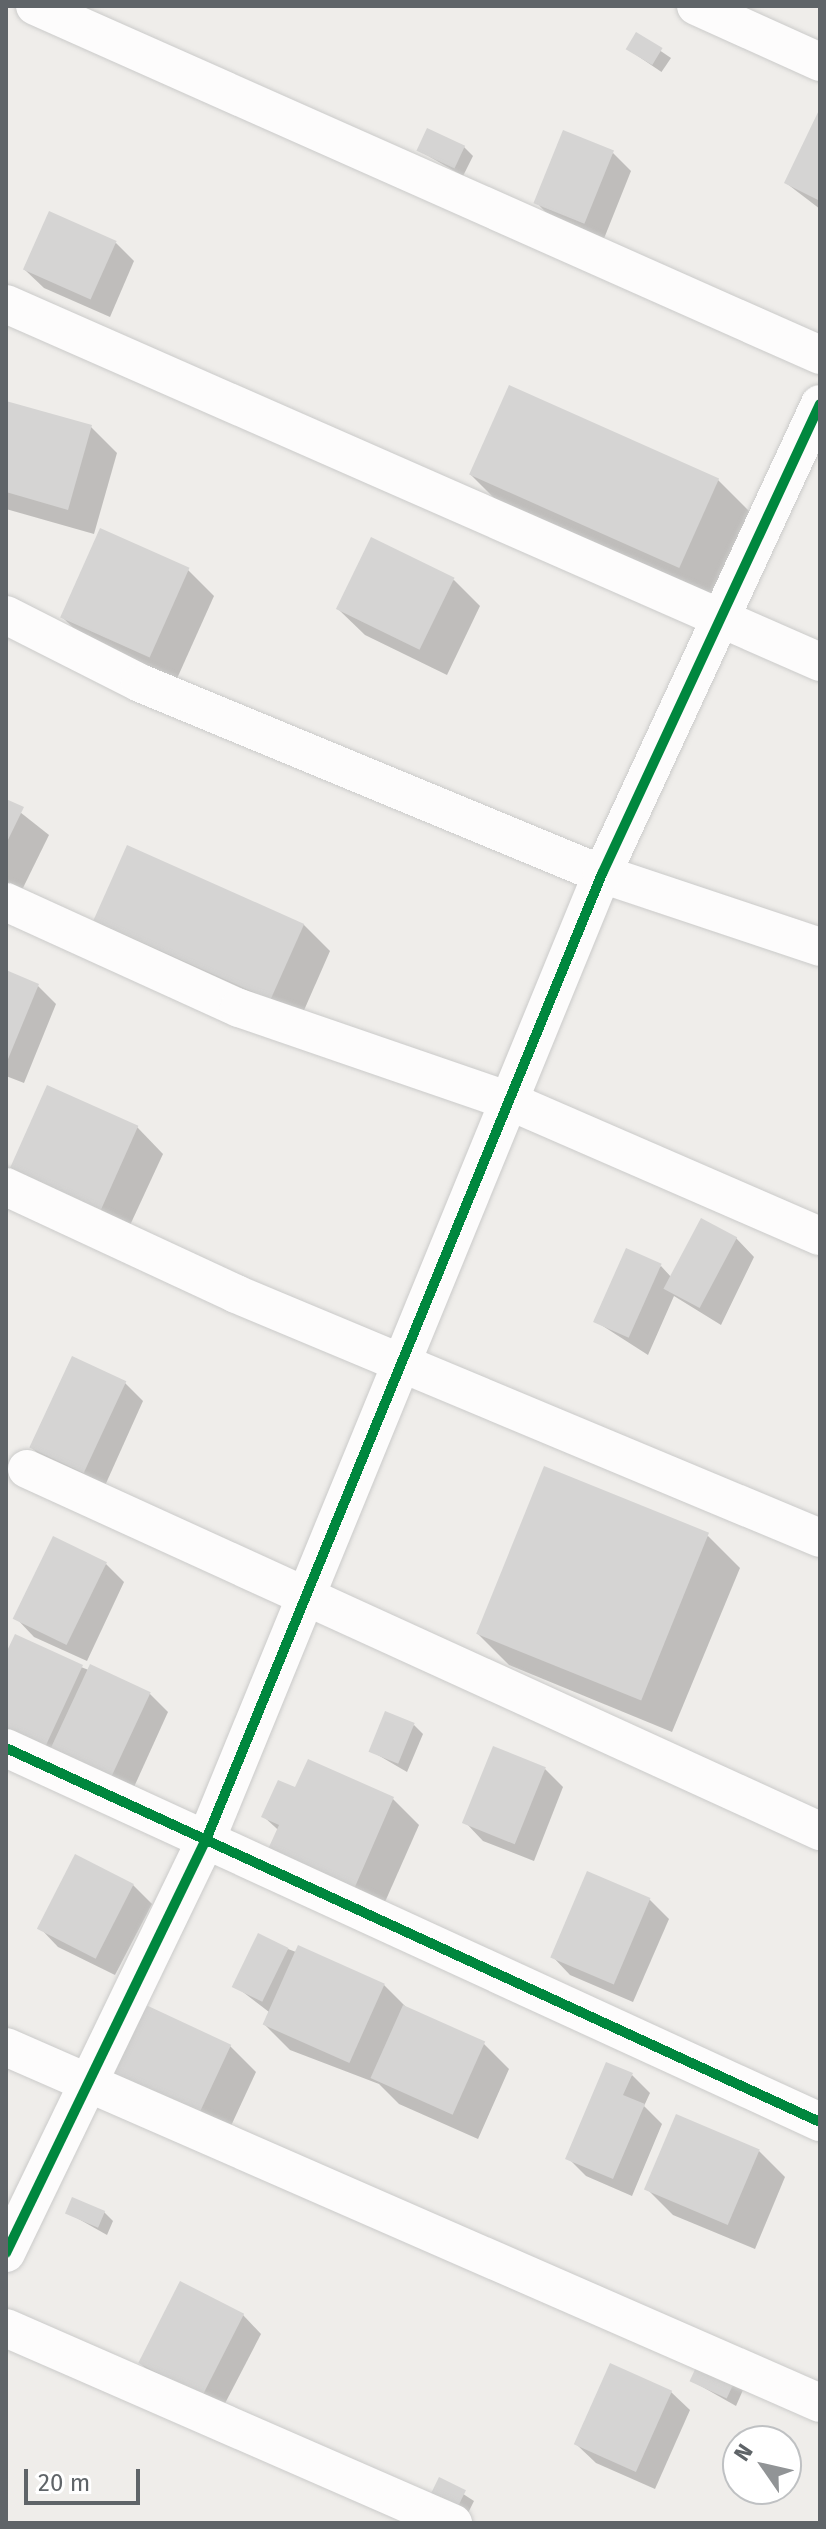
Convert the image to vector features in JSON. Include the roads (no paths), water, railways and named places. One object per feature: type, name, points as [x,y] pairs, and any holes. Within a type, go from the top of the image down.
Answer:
[{"type":"street","points":[[35,6],[820,355]]},
{"type":"street","points":[[696,6],[820,62]]},
{"type":"street","points":[[6,304],[820,662]]},
{"type":"street","points":[[6,2253],[208,1835],[602,874],[723,621],[820,404]]},
{"type":"street","points":[[6,615],[140,683],[602,874],[820,947]]},
{"type":"street","points":[[6,902],[239,1008],[509,1101],[820,1236]]},
{"type":"street","points":[[6,1187],[401,1364],[820,1538]]},
{"type":"street","points":[[27,1469],[820,1831]]},
{"type":"street","points":[[6,1748],[208,1835],[820,2122]]},
{"type":"street","points":[[6,2047],[820,2403]]},
{"type":"street","points":[[6,2328],[453,2523]]}]
